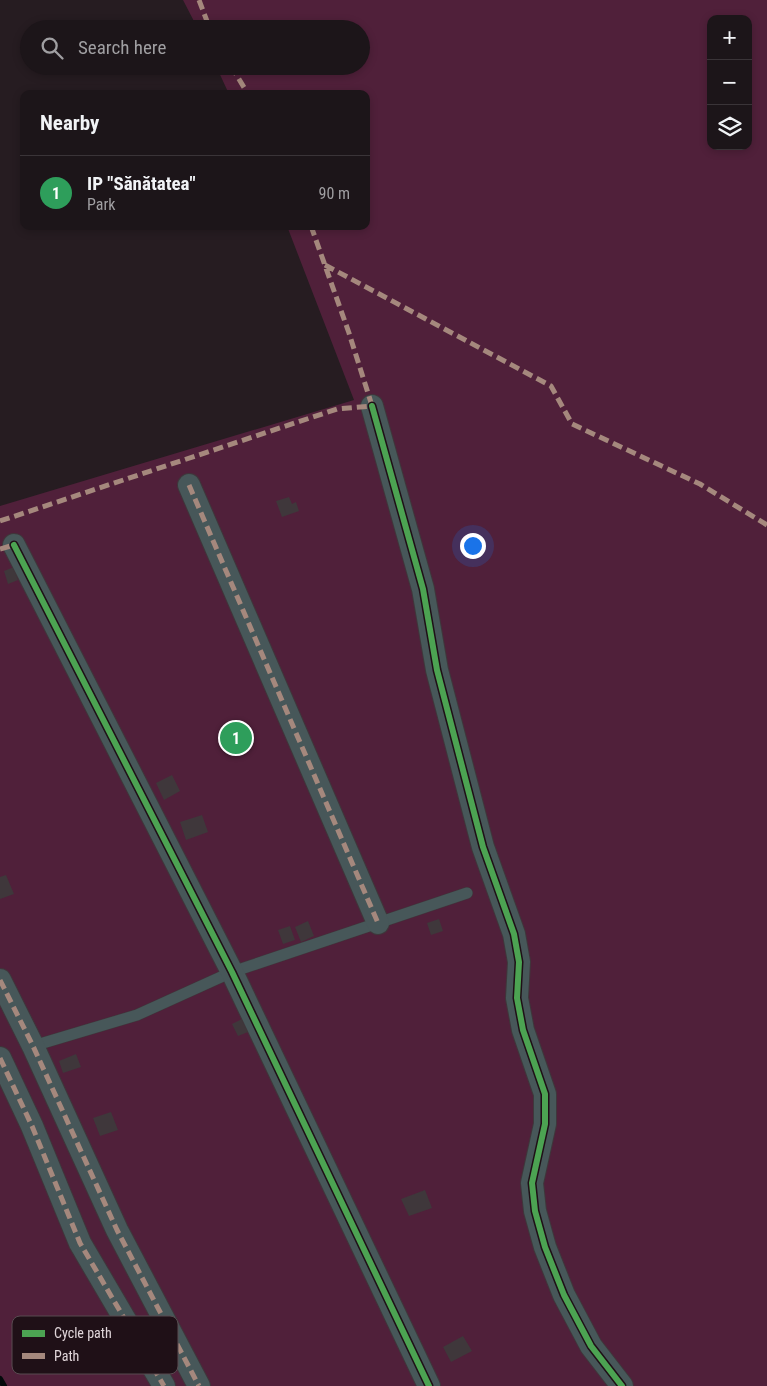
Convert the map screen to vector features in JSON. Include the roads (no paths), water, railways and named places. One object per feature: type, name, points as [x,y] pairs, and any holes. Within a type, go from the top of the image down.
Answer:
[{"type":"street","points":[[372,406],[423,589],[437,670],[483,847],[514,934],[519,962],[517,998],[523,1030],[545,1094],[545,1124],[532,1183],[535,1211],[545,1247],[564,1295],[590,1346],[622,1386]]},
{"type":"street","points":[[189,485],[378,923]]},
{"type":"street","points":[[14,545],[232,972],[429,1386]]},
{"type":"street","points":[[0,980],[33,1046],[117,1230],[162,1316]]},
{"type":"street","points":[[0,1058],[32,1126],[80,1243],[123,1316]]},
{"type":"street","points":[[178,1346],[199,1386]]},
{"type":"street","points":[[157,1374],[164,1386]]},
{"type":"lane","points":[[33,1046],[137,1015],[232,972],[467,893]]},
{"type":"waterway","points":[[0,1379],[4,1386]]},
{"type":"place","name":"IP \"Sănătatea\"","points":[[236,738]]}]
